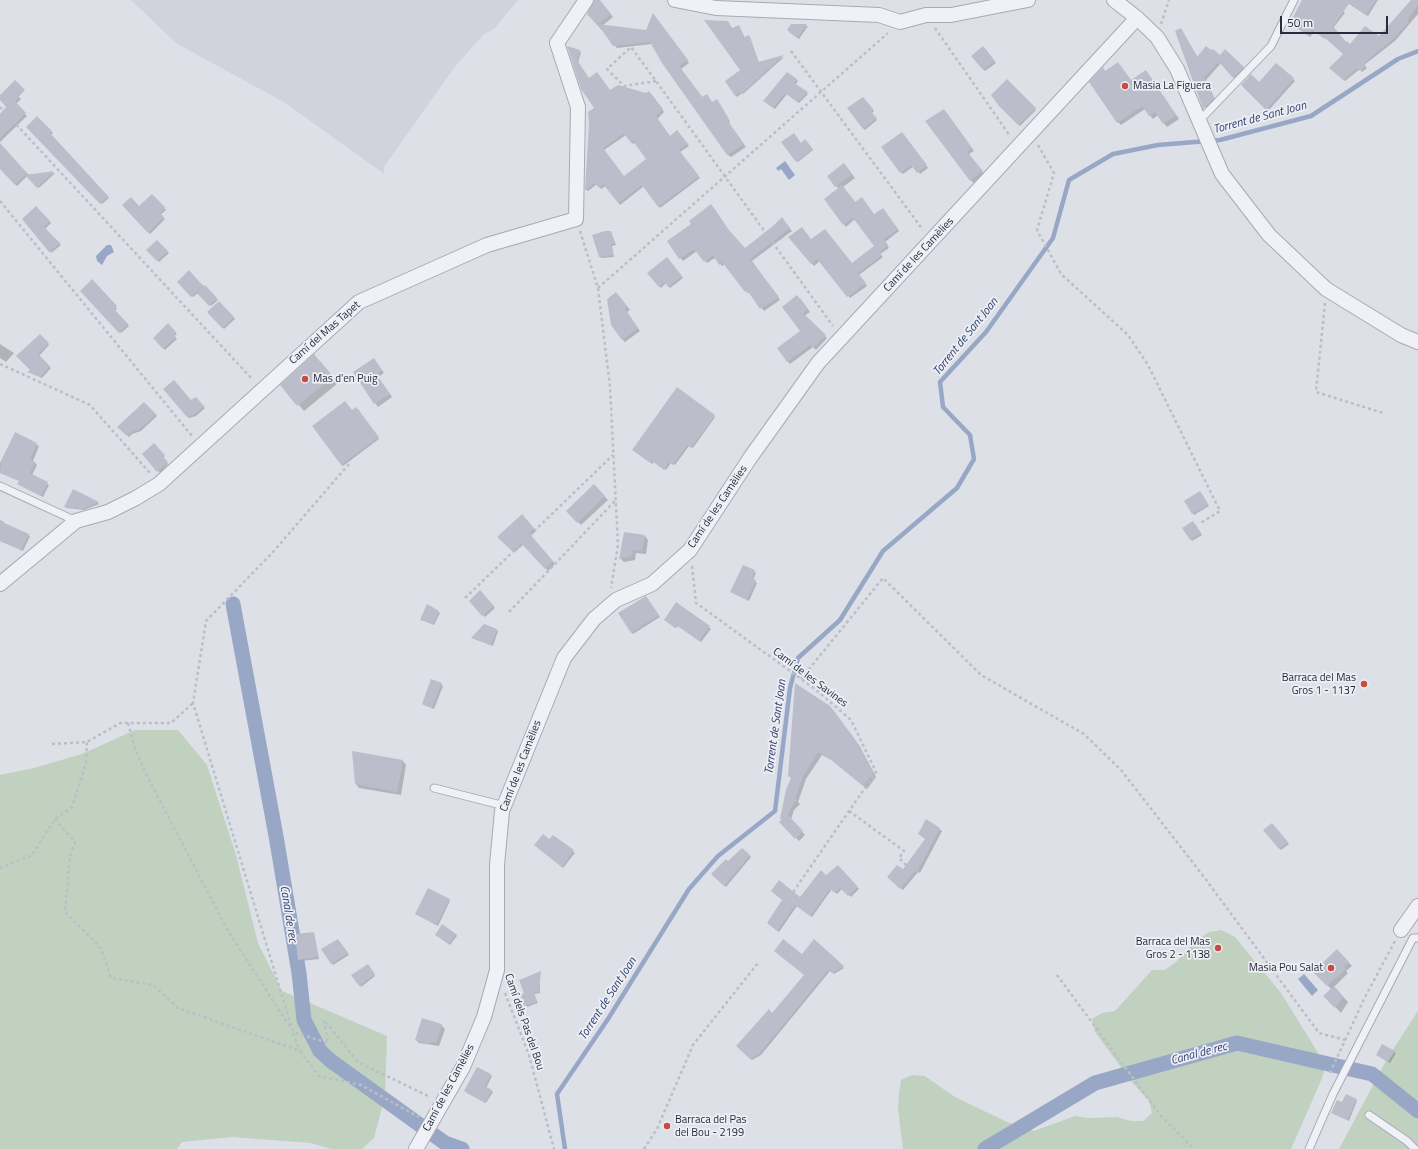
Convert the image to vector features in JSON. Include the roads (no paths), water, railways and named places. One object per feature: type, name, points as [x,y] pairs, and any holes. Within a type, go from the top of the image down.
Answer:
[{"type":"street","name":"Camí del Mas Tapet","points":[[0,584],[76,521],[108,512],[136,498],[159,484],[359,302],[487,245],[576,219],[578,107],[557,43],[586,0]]},
{"type":"street","points":[[675,0],[716,8],[878,15],[900,22],[926,15],[951,14],[1028,0]]},
{"type":"street","points":[[1114,0],[1137,18],[1157,37],[1177,70],[1222,174],[1269,235],[1326,289],[1401,335],[1418,342]]},
{"type":"street","name":"Camí de les Camèlies","points":[[416,1149],[463,1067],[484,1017],[497,970],[497,865],[502,811],[564,658],[594,618],[616,600],[652,584],[690,550],[750,458],[818,363],[1137,18]]},
{"type":"street","points":[[1401,930],[1418,906]]},
{"type":"lane","points":[[1199,121],[1271,46],[1294,0]]},
{"type":"lane","points":[[0,486],[76,521]]},
{"type":"lane","points":[[434,788],[504,806]]},
{"type":"lane","points":[[1308,1149],[1333,1094],[1413,938],[1418,938]]},
{"type":"lane","points":[[1369,1115],[1408,1141],[1415,1149]]},
{"type":"water","points":[[785,161],[795,175],[789,180],[781,169],[778,171],[776,168]]},
{"type":"water","points":[[107,245],[111,245],[114,252],[107,256],[102,265],[97,261],[96,256]]},
{"type":"water","points":[[1304,974],[1318,990],[1312,996],[1298,979]]},
{"type":"waterway","name":"Torrent de Sant Joan","points":[[565,1149],[557,1094],[608,1019],[689,889],[718,856],[775,811],[790,688],[798,658],[840,620],[883,551],[957,488],[974,459],[970,435],[943,407],[940,382],[986,332],[1053,238],[1069,180],[1113,154],[1158,145],[1220,140],[1311,116],[1398,59],[1418,51]]},
{"type":"waterway","name":"Canal de rec","points":[[233,604],[276,836],[299,973],[304,1020],[320,1051],[331,1061],[445,1143],[462,1149]]},
{"type":"waterway","name":"Canal de rec","points":[[985,1149],[1095,1083],[1237,1043],[1372,1074],[1418,1111]]},
{"type":"place","name":"Masia La Figuera","points":[[1125,86]]},
{"type":"place","name":"Mas d'en Puig","points":[[305,379]]},
{"type":"place","name":"Barraca del Mas Gros 1 - 1137","points":[[1364,684]]},
{"type":"place","name":"Barraca del Mas Gros 2 - 1138","points":[[1218,948]]},
{"type":"place","name":"Masia Pou Salat","points":[[1331,968]]},
{"type":"place","name":"Barraca del Pas del Bou - 2199","points":[[667,1126]]}]
